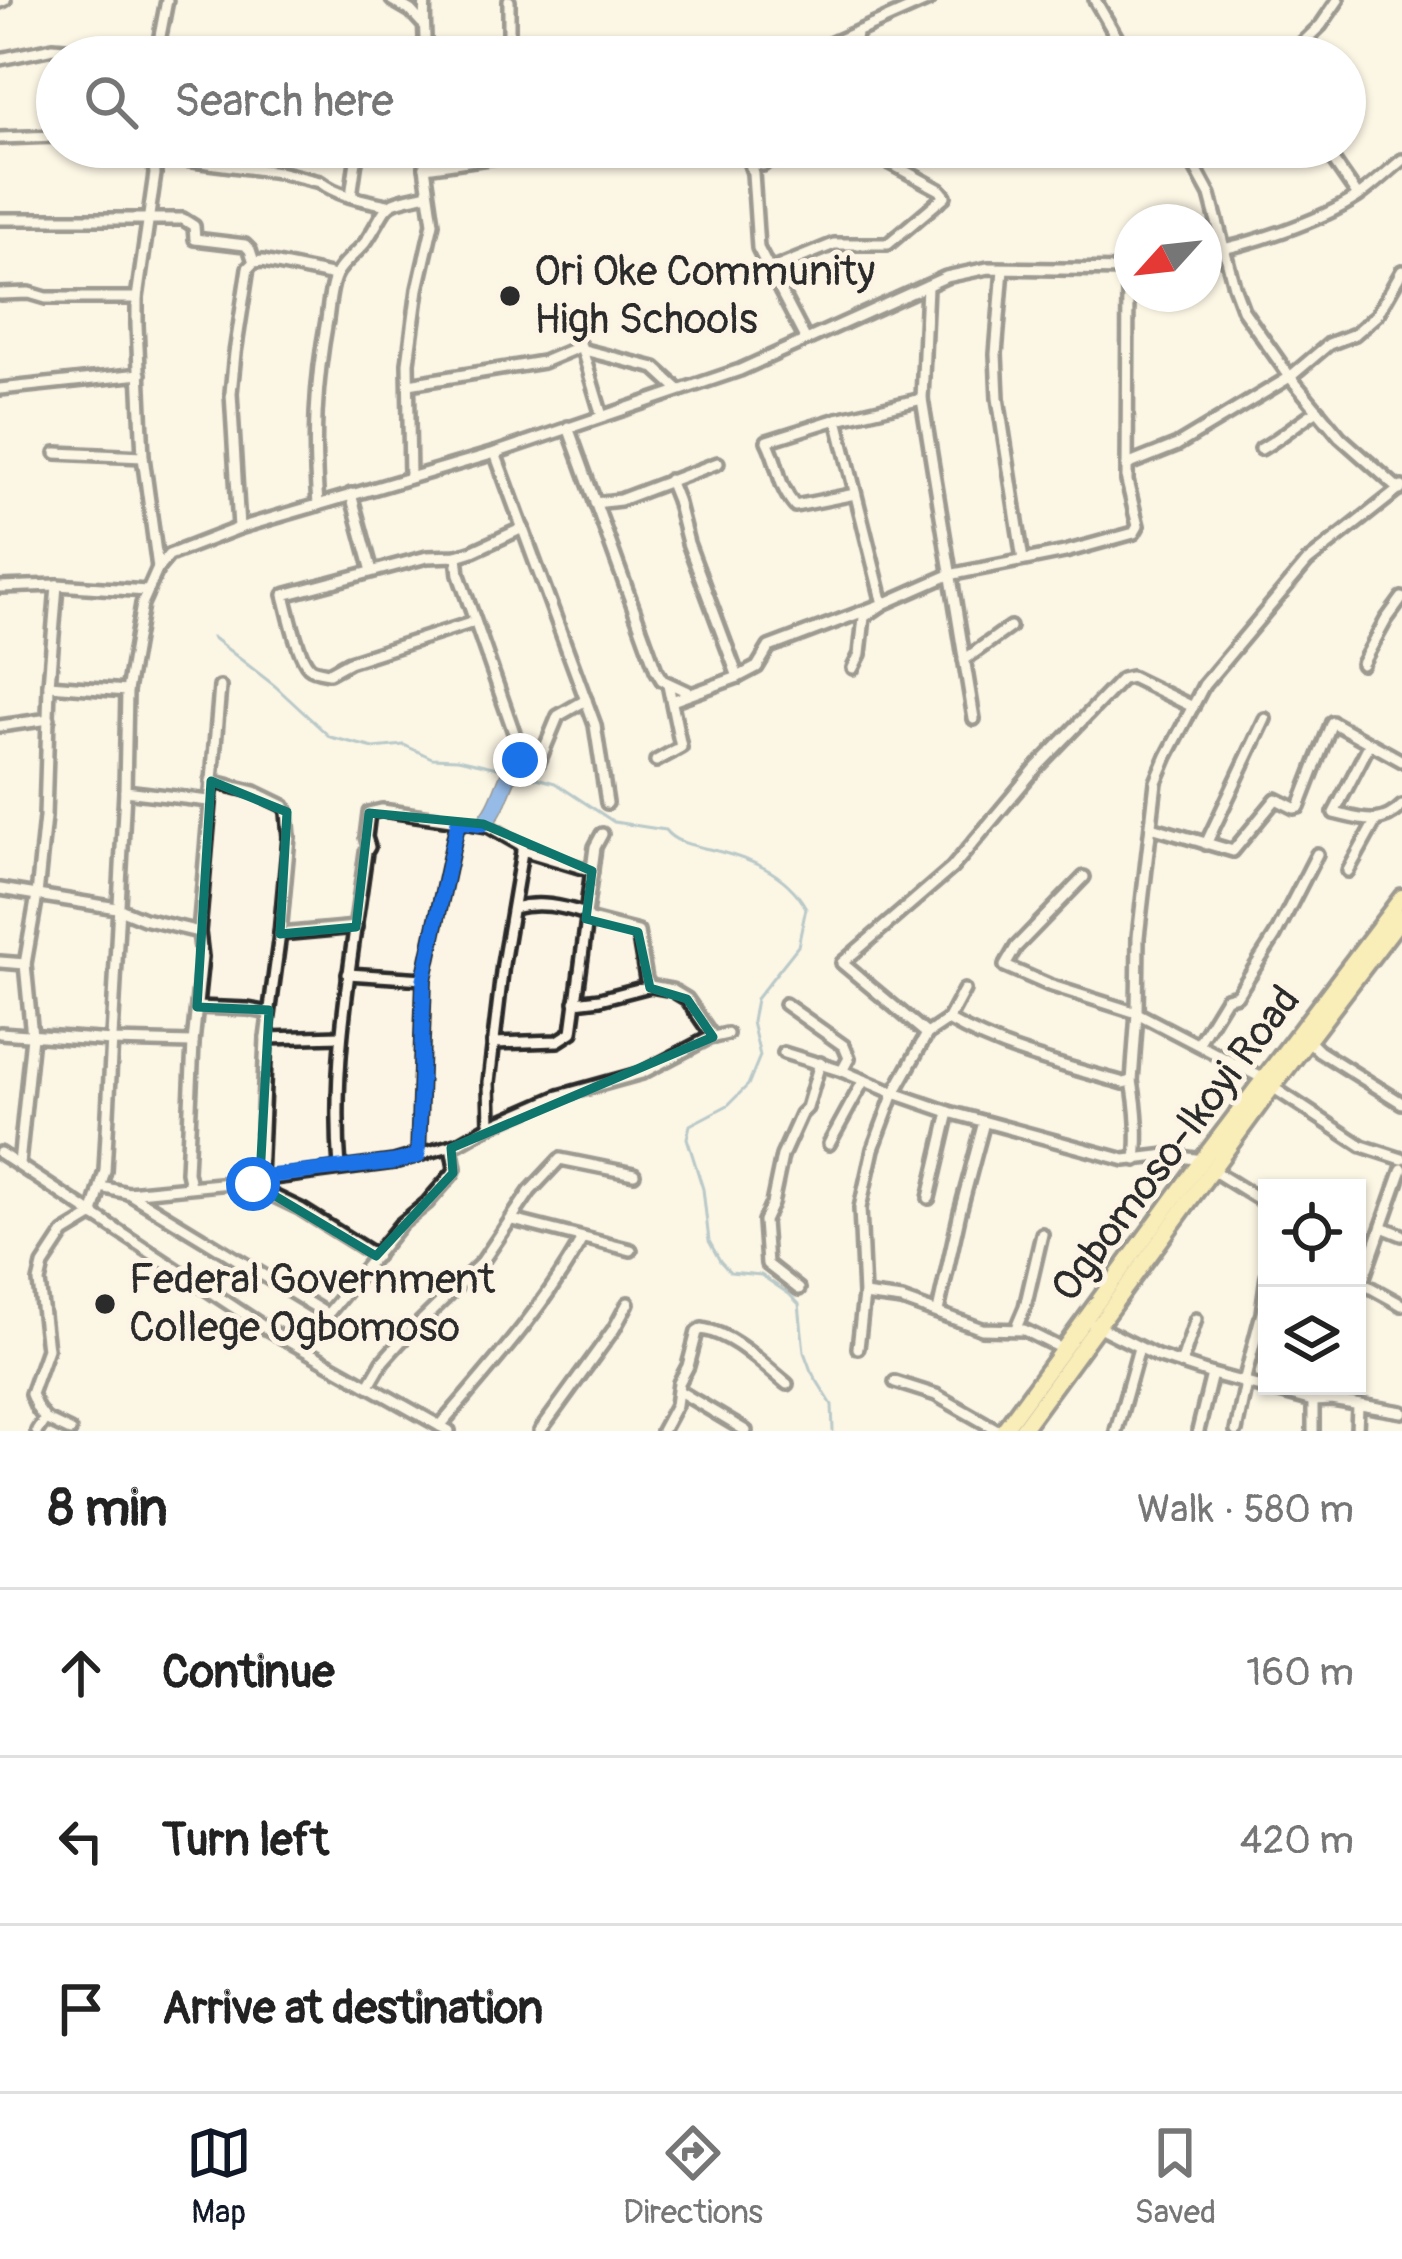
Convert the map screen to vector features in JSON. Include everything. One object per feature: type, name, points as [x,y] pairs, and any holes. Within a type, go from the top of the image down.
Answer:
[{"type":"main road","name":"Ogbomoso-Ikoyi Road","points":[[1023,1430],[1091,1322],[1402,897]]},
{"type":"main road","name":"Ogbomoso-Ikoyi Road","points":[[1270,1082],[1402,917]]},
{"type":"main road","name":"Ogbomoso-Ikoyi Road","points":[[1001,1431],[1091,1322]]},
{"type":"street","points":[[160,36],[167,0]]},
{"type":"street","points":[[392,0],[422,23]]},
{"type":"street","points":[[425,0],[425,36]]},
{"type":"street","points":[[847,36],[928,0]]},
{"type":"street","points":[[1095,0],[1116,36]]},
{"type":"street","points":[[1310,36],[1338,0]]},
{"type":"street","points":[[509,1],[509,36]]},
{"type":"street","points":[[855,36],[856,32]]},
{"type":"street","points":[[0,59],[36,52]]},
{"type":"street","points":[[0,138],[36,137]]},
{"type":"street","points":[[1222,251],[1322,215],[1358,196],[1402,160]]},
{"type":"street","points":[[154,168],[137,298],[143,458],[158,568]]},
{"type":"street","points":[[254,168],[320,182],[387,205]]},
{"type":"street","points":[[351,196],[355,168]]},
{"type":"street","points":[[410,477],[408,363],[433,223],[425,168]]},
{"type":"street","points":[[752,168],[758,248],[806,340]]},
{"type":"street","points":[[772,271],[834,244],[888,244],[945,196],[899,168]]},
{"type":"street","points":[[1136,1160],[1139,1116],[1132,1081],[1138,937],[1156,782],[1204,685],[1307,562],[1401,489],[1355,452],[1290,377],[1243,310],[1210,195],[1195,168]]},
{"type":"street","points":[[1339,168],[1358,196]]},
{"type":"street","points":[[318,505],[314,404],[335,276],[365,243],[387,205],[428,194]]},
{"type":"street","points":[[0,218],[190,221],[195,239],[244,245],[254,262]]},
{"type":"street","points":[[239,528],[231,393],[248,268],[263,261],[335,276]]},
{"type":"street","points":[[70,1431],[45,1419],[31,1394],[46,1348],[39,1282],[43,1264],[64,1233],[92,1216],[104,1171],[128,691],[147,591],[169,555],[239,528],[496,453],[740,370],[946,277],[988,268],[1114,271]]},
{"type":"street","points":[[1003,268],[996,354],[998,398],[1023,560]]},
{"type":"street","points":[[1127,465],[1178,445],[1290,377],[1320,349],[1355,334],[1382,308],[1402,272]]},
{"type":"street","points":[[927,286],[922,399],[974,718]]},
{"type":"street","points":[[0,294],[137,298]]},
{"type":"street","points":[[672,701],[757,667],[769,647],[950,575],[1135,533],[1138,526],[1127,481],[1129,312]]},
{"type":"street","points":[[409,384],[543,362],[576,346],[655,368],[679,390]]},
{"type":"street","points":[[584,350],[602,416]]},
{"type":"street","points":[[0,389],[140,374]]},
{"type":"street","points":[[855,494],[795,506],[780,484],[776,457],[766,441],[922,399]]},
{"type":"street","points":[[1261,449],[1318,410]]},
{"type":"street","points":[[837,419],[883,604]]},
{"type":"street","points":[[568,428],[656,670],[668,684],[681,747],[656,761]]},
{"type":"street","points":[[56,453],[143,458]]},
{"type":"street","points":[[496,453],[595,725],[607,803]]},
{"type":"street","points":[[595,503],[620,500],[718,463]]},
{"type":"street","points":[[669,480],[738,677]]},
{"type":"street","points":[[351,494],[372,571]]},
{"type":"street","points":[[474,622],[349,662],[329,674],[311,669],[284,596],[427,557],[457,556],[524,528]]},
{"type":"street","points":[[457,556],[459,575],[520,760]]},
{"type":"street","points":[[19,1164],[32,1036],[25,964],[45,817],[57,585]]},
{"type":"street","points":[[0,586],[147,591]]},
{"type":"street","points":[[1362,664],[1402,598]]},
{"type":"street","points":[[853,668],[860,654],[864,617],[883,604]]},
{"type":"street","points":[[964,661],[1010,627]]},
{"type":"street","points":[[927,1034],[842,963],[952,868],[1035,769],[1123,679],[1131,677],[1193,707]]},
{"type":"street","points":[[668,684],[691,693]]},
{"type":"street","points":[[49,685],[128,691]]},
{"type":"street","points":[[190,1185],[193,1043],[202,956],[199,932],[220,687]]},
{"type":"street","points":[[483,824],[492,816],[517,759],[539,762],[557,716],[586,700]]},
{"type":"street","points":[[0,726],[49,719]]},
{"type":"street","points":[[1206,844],[1265,719]]},
{"type":"street","points":[[1151,827],[1233,851],[1276,799],[1299,807],[1331,722],[1402,761]]},
{"type":"street","points":[[1370,745],[1334,814],[1375,822],[1402,806]]},
{"type":"street","points":[[211,781],[255,792],[287,812],[289,837],[266,1038],[257,1188],[376,1256]]},
{"type":"street","points":[[125,791],[209,801]]},
{"type":"street","points":[[340,1168],[336,1121],[341,1036],[369,847],[368,813],[382,810],[483,824],[523,846],[502,964],[489,1082],[490,1126]]},
{"type":"street","points":[[418,1156],[424,979],[458,821]]},
{"type":"street","points":[[1348,871],[1375,822]]},
{"type":"street","points":[[494,1043],[558,1041],[572,1031],[595,847],[602,834]]},
{"type":"street","points":[[522,850],[592,871]]},
{"type":"street","points":[[1198,1044],[1226,998],[1237,994],[1276,936],[1317,854]]},
{"type":"street","points":[[1084,877],[1016,947],[1005,966],[1079,996],[1137,1012],[1270,1082],[1362,1146],[1402,1159]]},
{"type":"street","points":[[0,889],[117,908],[199,932]]},
{"type":"street","points":[[513,908],[543,904],[638,932],[650,986]]},
{"type":"street","points":[[280,934],[356,927]]},
{"type":"street","points":[[0,962],[25,964]]},
{"type":"street","points":[[348,974],[424,979]]},
{"type":"street","points":[[574,1002],[650,986],[672,990],[687,999],[712,1037]]},
{"type":"street","points":[[858,1348],[864,1295],[860,1208],[873,1149],[927,1034],[948,1020],[964,991]]},
{"type":"street","points":[[785,1004],[844,1046],[849,1058],[842,1071]]},
{"type":"street","points":[[196,1007],[269,1013]]},
{"type":"street","points":[[948,1020],[1035,1058],[1124,1083],[1132,1081]]},
{"type":"street","points":[[0,1033],[193,1043]]},
{"type":"street","points":[[101,1187],[128,1192],[394,1162],[451,1146],[559,1096],[642,1073],[727,1034]]},
{"type":"street","points":[[266,1038],[341,1036]]},
{"type":"street","points":[[1308,1040],[1402,1102]]},
{"type":"street","points":[[784,1054],[949,1112],[1125,1160],[1168,1155],[1207,1165],[1258,1198]]},
{"type":"street","points":[[799,1289],[767,1264],[764,1221],[782,1156],[807,1108],[820,1064]]},
{"type":"street","points":[[829,1144],[864,1080]]},
{"type":"street","points":[[929,1198],[949,1112]]},
{"type":"street","points":[[938,1311],[984,1122]]},
{"type":"street","points":[[301,1347],[400,1225],[453,1173],[451,1146]]},
{"type":"street","points":[[0,1153],[267,1329],[445,1429],[523,1329],[582,1239]]},
{"type":"street","points":[[368,1385],[401,1341],[482,1262],[530,1191],[560,1159],[634,1174]]},
{"type":"street","points":[[1366,1272],[1402,1169]]},
{"type":"street","points":[[128,1192],[327,1314]]},
{"type":"street","points":[[512,1220],[631,1250]]},
{"type":"street","points":[[1382,1228],[1402,1235]]},
{"type":"street","points":[[1016,1328],[1042,1234]]},
{"type":"street","points":[[1366,1285],[1402,1305]]},
{"type":"street","points":[[864,1295],[902,1300],[982,1329],[1016,1328],[1064,1350]]},
{"type":"street","points":[[540,1431],[628,1303]]},
{"type":"street","points":[[1181,1364],[1196,1319]]},
{"type":"street","points":[[1091,1322],[1139,1348],[1212,1374],[1313,1401],[1329,1395]]},
{"type":"street","points":[[662,1431],[702,1329],[730,1340],[787,1384]]},
{"type":"street","points":[[1236,1431],[1258,1334]]},
{"type":"street","points":[[1116,1431],[1139,1348]]},
{"type":"street","points":[[1198,1431],[1212,1374]]},
{"type":"street","points":[[895,1382],[936,1394],[1001,1431]]},
{"type":"street","points":[[679,1391],[746,1431]]},
{"type":"street","points":[[1334,1395],[1358,1406],[1402,1412]]},
{"type":"street","points":[[1313,1401],[1313,1431]]},
{"type":"street","points":[[1358,1406],[1358,1431]]},
{"type":"street","points":[[37,1431],[45,1419]]},
{"type":"highlighted area","points":[[211,781],[287,812],[280,934],[356,927],[369,813],[483,824],[592,871],[586,919],[638,932],[650,988],[687,999],[713,1037],[451,1148],[453,1173],[376,1256],[250,1181],[260,1177],[269,1010],[197,1007]]},
{"type":"waterway","points":[[212,637],[330,737],[374,748],[404,745],[432,758],[506,770]]},
{"type":"waterway","points":[[515,772],[555,783],[614,822],[665,830],[684,843],[764,868],[788,884],[806,908],[798,946],[756,999],[752,1022],[760,1056],[748,1085],[728,1105],[690,1125],[687,1138],[703,1189],[709,1241],[730,1272],[761,1275],[799,1304],[804,1352],[832,1405],[833,1431]]},
{"type":"place","name":"Ori Oke Community High Schools","points":[[510,296]]},
{"type":"place","name":"Federal Government College Ogbomoso","points":[[105,1304]]},
{"type":"route","points":[[253,1184],[250,1181],[260,1177],[418,1156],[424,979],[458,821],[483,824],[492,816],[506,776],[520,760]]}]
